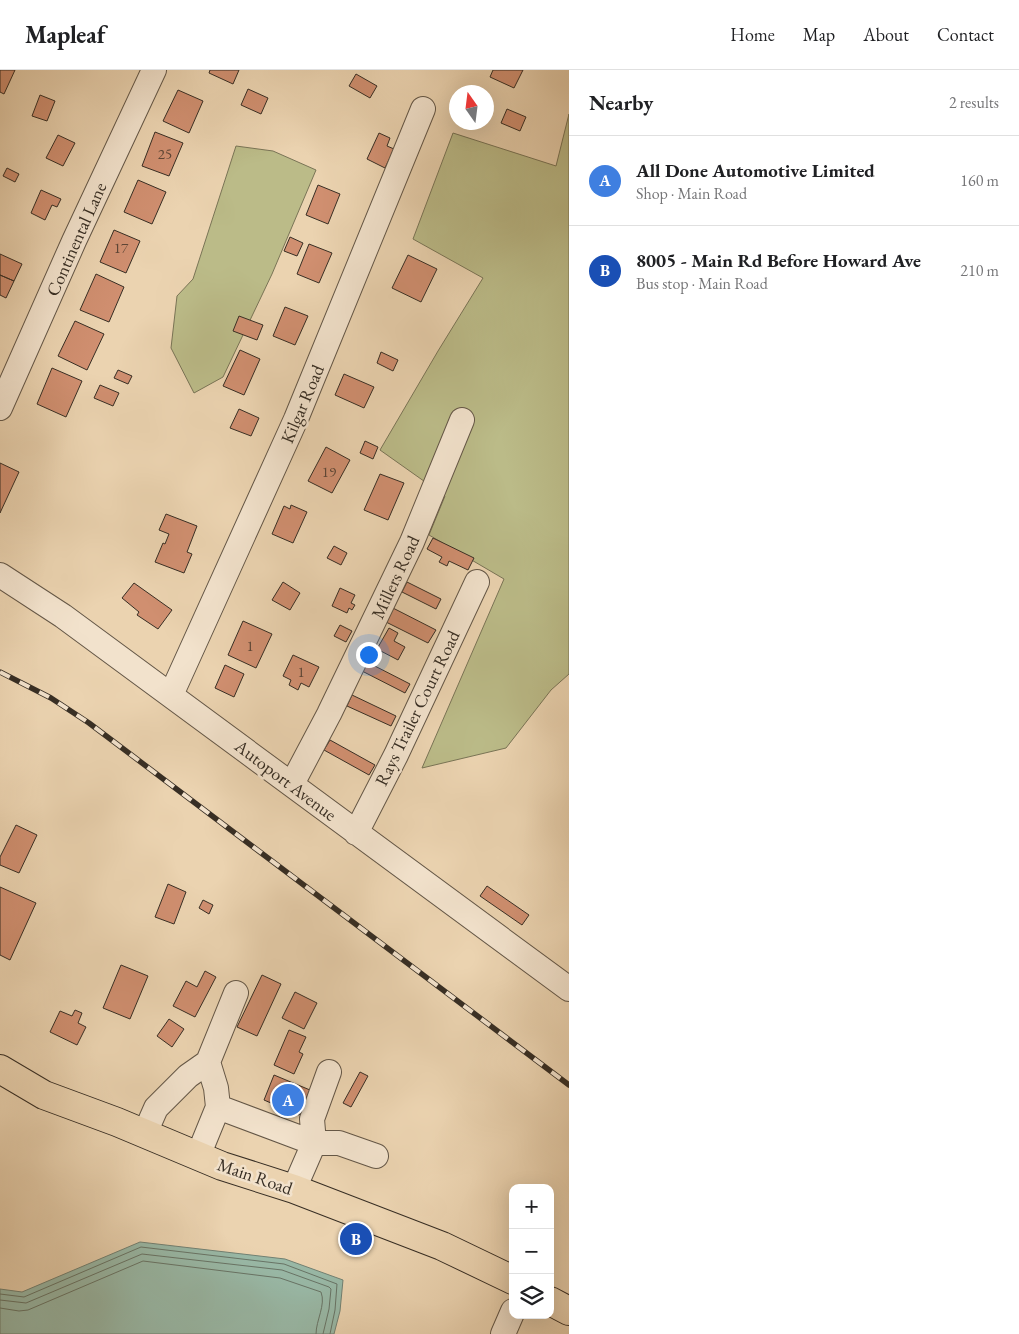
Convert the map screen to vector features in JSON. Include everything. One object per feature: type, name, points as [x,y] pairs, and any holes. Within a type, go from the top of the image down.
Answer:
[{"type":"main road","name":"Main Road","points":[[0,1069],[44,1095],[222,1166],[294,1189],[442,1246],[509,1278]]},
{"type":"main road","points":[[554,1302],[569,1311]]},
{"type":"street","name":"Continental Lane","points":[[0,408],[74,241],[154,70]]},
{"type":"street","name":"Kilgar Road","points":[[171,696],[296,419],[423,109]]},
{"type":"street","name":"Millers Road","points":[[292,784],[329,714],[412,542],[462,420]]},
{"type":"street","name":"Autoport Avenue","points":[[0,575],[63,616],[569,989]]},
{"type":"street","name":"Rays Trailer Court Road","points":[[356,833],[396,755],[477,582]]},
{"type":"street","points":[[145,1134],[156,1108],[188,1076],[208,1062],[236,993]]},
{"type":"street","points":[[198,1156],[218,1107],[216,1088],[208,1062]]},
{"type":"street","points":[[294,1189],[314,1143],[312,1119],[329,1072]]},
{"type":"street","points":[[218,1107],[314,1143],[339,1143],[376,1156]]},
{"type":"street","points":[[503,1334],[510,1319]]},
{"type":"green space","points":[[569,114],[569,674],[551,690],[506,748],[422,768],[504,579],[429,535],[445,496],[380,450],[483,278],[413,239],[453,133],[556,166]]},
{"type":"green space","points":[[236,146],[273,151],[316,170],[272,274],[223,377],[194,393],[171,348],[177,296],[193,279]]},
{"type":"water","points":[[140,1242],[285,1259],[343,1280],[340,1311],[334,1334],[0,1334],[0,1289],[22,1292]]},
{"type":"building","points":[[0,70],[15,70],[4,94],[0,92]]},
{"type":"building","points":[[210,70],[239,70],[233,84],[209,73]]},
{"type":"building","points":[[493,70],[523,70],[514,88],[490,77]]},
{"type":"building","points":[[356,74],[377,86],[370,98],[349,86]]},
{"type":"building","points":[[248,89],[268,98],[261,114],[241,105]]},
{"type":"building","points":[[178,90],[203,101],[189,133],[163,121]]},
{"type":"building","points":[[40,95],[55,101],[47,121],[32,116]]},
{"type":"building","points":[[507,109],[526,117],[520,131],[501,123]]},
{"type":"building","points":[[155,132],[183,143],[169,176],[142,166]]},
{"type":"building","points":[[379,133],[390,138],[387,146],[394,149],[385,168],[367,159]]},
{"type":"building","points":[[58,135],[75,143],[63,166],[46,158]]},
{"type":"building","points":[[7,168],[19,174],[15,182],[3,176]]},
{"type":"building","points":[[138,180],[166,192],[152,224],[124,212]]},
{"type":"building","points":[[318,185],[340,194],[328,224],[306,215]]},
{"type":"building","points":[[41,190],[61,199],[57,207],[52,205],[45,220],[31,213]]},
{"type":"building","points":[[114,230],[140,241],[126,273],[100,262]]},
{"type":"building","points":[[290,237],[303,243],[297,256],[284,251]]},
{"type":"building","points":[[309,244],[332,253],[319,283],[297,274]]},
{"type":"building","points":[[0,254],[22,264],[14,281],[0,275]]},
{"type":"building","points":[[408,255],[437,269],[421,302],[392,288]]},
{"type":"building","points":[[96,274],[124,287],[109,322],[80,310]]},
{"type":"building","points":[[0,275],[14,281],[6,298],[0,295]]},
{"type":"building","points":[[285,307],[308,316],[295,345],[273,336]]},
{"type":"building","points":[[239,316],[263,325],[257,340],[233,331]]},
{"type":"building","points":[[75,321],[104,334],[87,370],[58,356]]},
{"type":"building","points":[[240,350],[260,359],[244,395],[223,386]]},
{"type":"building","points":[[381,352],[398,360],[393,371],[377,363]]},
{"type":"building","points":[[52,368],[82,381],[66,417],[37,404]]},
{"type":"building","points":[[118,370],[132,376],[128,384],[114,378]]},
{"type":"building","points":[[344,374],[374,387],[364,408],[335,395]]},
{"type":"building","points":[[100,385],[119,393],[113,406],[94,398]]},
{"type":"building","points":[[239,409],[259,418],[251,436],[230,428]]},
{"type":"building","points":[[365,441],[378,447],[373,459],[360,453]]},
{"type":"building","points":[[326,447],[350,460],[332,493],[308,481]]},
{"type":"building","points":[[0,463],[19,472],[0,513]]},
{"type":"building","points":[[380,474],[404,483],[388,520],[364,510]]},
{"type":"building","points":[[291,505],[307,512],[293,543],[272,534],[284,506],[290,509]]},
{"type":"building","points":[[166,514],[197,526],[187,552],[192,554],[184,573],[155,562],[169,534],[159,530]]},
{"type":"building","points":[[433,538],[474,558],[468,570],[449,561],[447,566],[439,562],[442,557],[427,549]]},
{"type":"building","points":[[334,546],[347,553],[341,565],[327,558]]},
{"type":"building","points":[[283,582],[300,593],[290,610],[272,600]]},
{"type":"building","points":[[407,582],[441,599],[436,609],[402,592]]},
{"type":"building","points":[[134,583],[172,610],[158,629],[137,615],[139,612],[122,598]]},
{"type":"building","points":[[340,588],[355,595],[351,603],[355,605],[352,610],[349,608],[347,613],[332,606]]},
{"type":"building","points":[[389,606],[436,630],[428,643],[382,620]]},
{"type":"building","points":[[243,621],[272,634],[256,668],[228,655]]},
{"type":"building","points":[[340,625],[352,631],[346,642],[334,636]]},
{"type":"building","points":[[389,628],[398,633],[394,641],[405,647],[398,660],[377,649]]},
{"type":"building","points":[[293,655],[319,667],[309,687],[301,683],[298,690],[289,685],[291,680],[283,676]]},
{"type":"building","points":[[367,662],[410,684],[405,693],[362,671]]},
{"type":"building","points":[[225,665],[244,674],[234,697],[215,688]]},
{"type":"building","points":[[352,695],[396,716],[391,726],[347,706]]},
{"type":"building","points":[[330,740],[375,765],[369,775],[324,750]]},
{"type":"building","points":[[16,825],[37,835],[19,873],[0,865],[0,857]]},
{"type":"building","points":[[168,884],[186,892],[174,924],[155,917]]},
{"type":"building","points":[[487,886],[529,915],[522,925],[480,896]]},
{"type":"building","points":[[0,887],[36,903],[10,960],[0,955]]},
{"type":"building","points":[[203,900],[213,905],[209,914],[199,908]]},
{"type":"building","points":[[121,965],[148,976],[130,1019],[103,1008]]},
{"type":"building","points":[[205,971],[216,977],[195,1017],[173,1006],[186,981],[197,987]]},
{"type":"building","points":[[262,975],[281,984],[257,1036],[237,1027]]},
{"type":"building","points":[[295,992],[317,1003],[304,1029],[282,1018]]},
{"type":"building","points":[[75,1010],[82,1013],[78,1023],[86,1027],[77,1045],[50,1032],[60,1011],[72,1016]]},
{"type":"building","points":[[169,1019],[184,1029],[172,1047],[157,1036]]},
{"type":"building","points":[[289,1030],[306,1037],[299,1052],[303,1054],[294,1074],[274,1065]]},
{"type":"building","points":[[360,1072],[368,1076],[351,1107],[343,1103]]},
{"type":"building","points":[[274,1075],[310,1090],[299,1115],[264,1100]]},
{"type":"railway","points":[[0,672],[51,698],[89,723],[569,1085]]},
{"type":"place","name":"All Done Automotive Limited","points":[[288,1100]]},
{"type":"place","name":"8005 - Main Rd Before Howard Ave","points":[[356,1239]]}]
